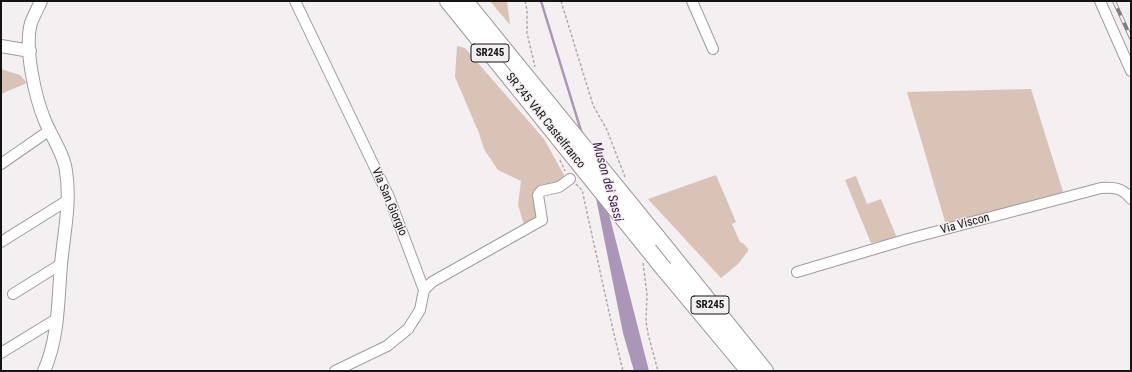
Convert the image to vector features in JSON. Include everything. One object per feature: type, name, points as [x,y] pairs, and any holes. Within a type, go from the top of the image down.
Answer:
[{"type":"highway","name":"SR 245 VAR Castelfranco","points":[[448,1],[664,269],[749,371]]},
{"type":"highway","name":"SR 245 VAR Castelfranco","points":[[465,1],[764,371]]},
{"type":"street","points":[[42,1],[31,24],[29,39],[33,78],[37,98],[66,170],[68,200],[61,264],[58,318],[48,363],[44,371]]},
{"type":"street","name":"Via San Giorgio","points":[[295,1],[389,197],[424,290]]},
{"type":"street","points":[[692,1],[712,49]]},
{"type":"street","points":[[1100,1],[1131,70]]},
{"type":"street","points":[[1,46],[30,51]]},
{"type":"street","points":[[1,164],[50,130]]},
{"type":"street","points":[[335,371],[387,346],[408,329],[420,310],[424,290],[432,282],[542,220],[538,195],[541,192],[559,187],[570,179]]},
{"type":"street","name":"Via Viscon","points":[[797,272],[908,238],[1101,188],[1112,187],[1120,189],[1131,199]]},
{"type":"street","points":[[1,242],[68,200]]},
{"type":"street","points":[[13,294],[61,264]]},
{"type":"street","points":[[1,353],[58,318]]},
{"type":"shaded area","points":[[490,1],[507,1],[510,25]]},
{"type":"shaded area","points":[[457,46],[465,48],[544,139],[565,177],[557,183],[536,190],[539,218],[524,225],[518,205],[521,181],[498,170],[484,149],[479,133],[455,77]]},
{"type":"shaded area","points":[[1,69],[20,75],[27,83],[1,94]]},
{"type":"shaded area","points":[[1031,89],[1064,195],[946,225],[907,92]]},
{"type":"shaded area","points":[[716,175],[736,222],[732,224],[740,242],[748,249],[738,264],[721,278],[648,199]]},
{"type":"shaded area","points":[[856,176],[867,204],[881,199],[897,238],[871,243],[845,180]]},
{"type":"shaded area","points":[[595,193],[608,210],[649,371],[634,371],[623,333]]},
{"type":"waterway","name":"Muson dei Sassi","points":[[541,1],[582,134]]},
{"type":"railway","points":[[1114,1],[1131,38]]}]
